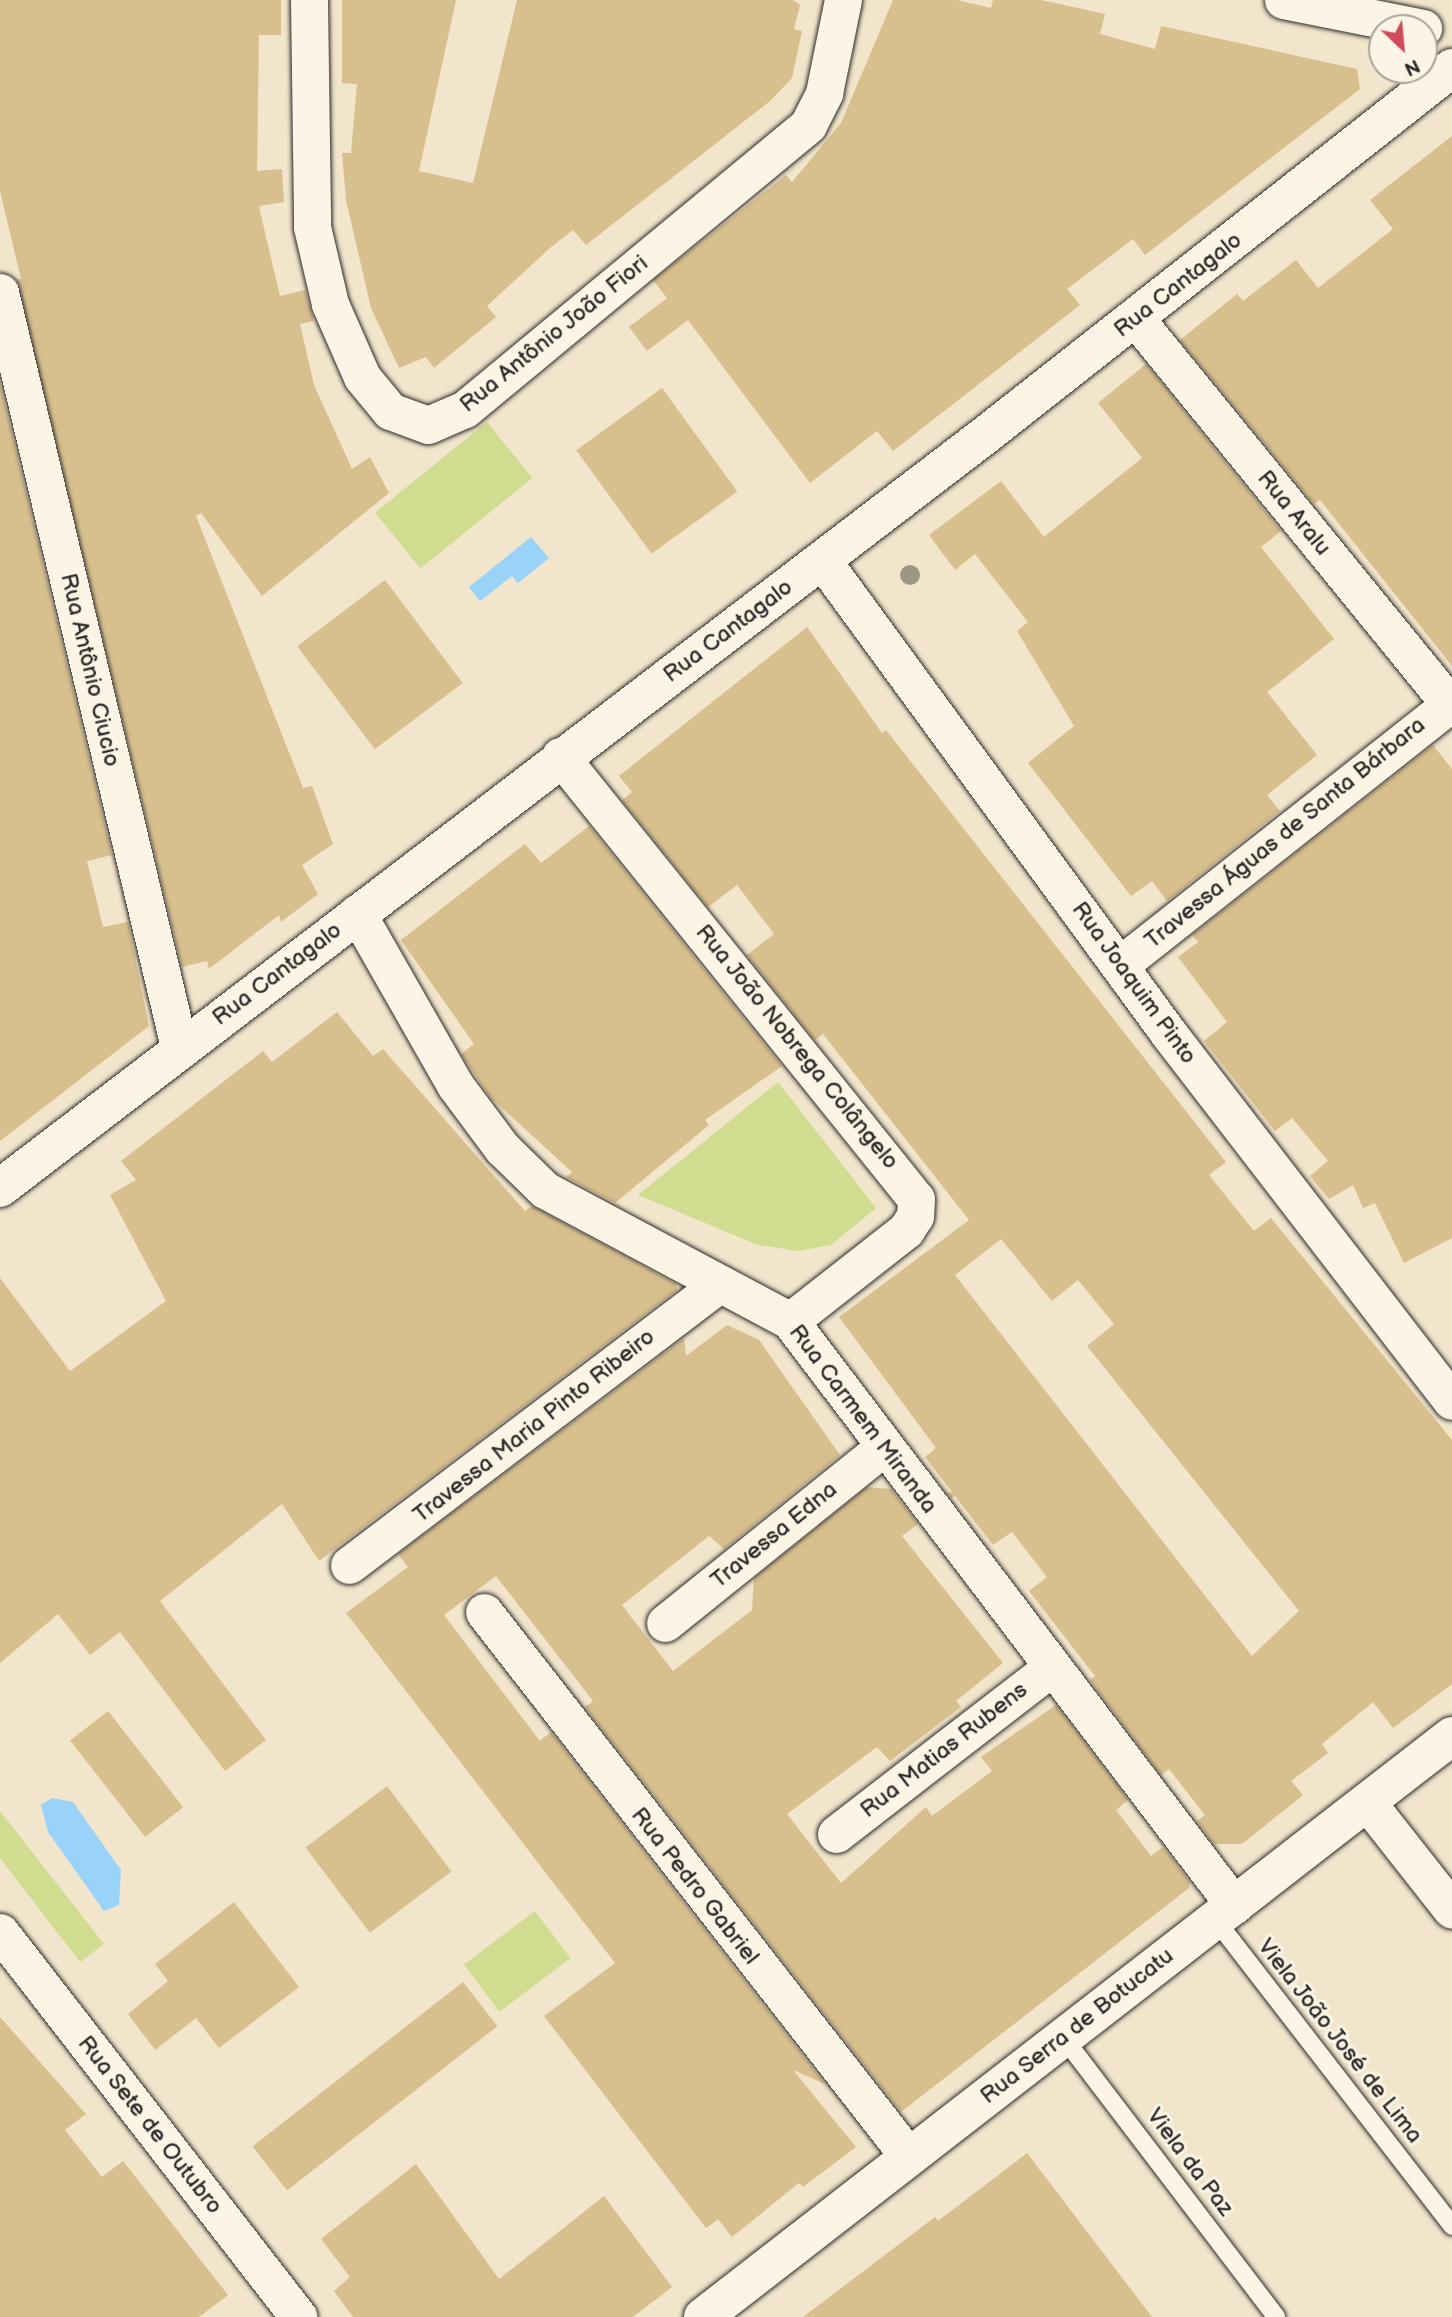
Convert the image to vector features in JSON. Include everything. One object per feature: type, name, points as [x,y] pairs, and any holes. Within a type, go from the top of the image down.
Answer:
[{"type":"street","name":"Rua Antônio João Fiori","points":[[310,0],[312,226],[330,304],[362,377],[390,411],[428,425],[466,409],[808,125],[824,93],[843,0]]},
{"type":"street","points":[[1283,0],[1368,17]]},
{"type":"street","name":"Rua Cantagalo","points":[[0,1188],[560,756],[822,560],[1136,319],[1452,68]]},
{"type":"street","name":"Rua Antônio Ciucio","points":[[0,292],[179,1048]]},
{"type":"street","name":"Rua Aralu","points":[[1136,319],[1451,705]]},
{"type":"street","name":"Rua Joaquim Pinto","points":[[822,560],[1270,1168],[1452,1401]]},
{"type":"street","name":"Travessa Águas de Santa Bárbara","points":[[1121,964],[1451,705]]},
{"type":"street","name":"Rua João Nobrega Colângelo","points":[[560,756],[916,1199],[915,1216],[906,1230],[790,1321]]},
{"type":"street","name":"Rua Carmem Miranda","points":[[357,913],[455,1085],[502,1148],[545,1190],[718,1285],[790,1321],[1052,1667],[1224,1912]]},
{"type":"street","name":"Travessa Maria Pinto Ribeiro","points":[[349,1565],[718,1285]]},
{"type":"street","name":"Travessa Edna","points":[[665,1623],[884,1447]]},
{"type":"street","name":"Rua Pedro Gabriel","points":[[484,1612],[909,2157]]},
{"type":"street","name":"Rua Matias Rubens","points":[[836,1834],[1052,1667]]},
{"type":"street","name":"Rua Serra de Botucatu","points":[[703,2317],[1452,1736]]},
{"type":"street","points":[[1367,1802],[1452,1910]]},
{"type":"street","name":"Rua Sete de Outubro","points":[[0,1932],[299,2317]]},
{"type":"lane","name":"Viela João José de Lima","points":[[1224,1912],[1452,2226]]},
{"type":"lane","name":"Viela da Paz","points":[[1063,2037],[1276,2317]]},
{"type":"green space","points":[[487,422],[532,478],[420,569],[375,513]]},
{"type":"green space","points":[[778,1082],[876,1208],[831,1245],[798,1251],[758,1245],[638,1195]]},
{"type":"green space","points":[[0,1811],[104,1944],[80,1962],[0,1858]]},
{"type":"green space","points":[[535,1911],[571,1958],[499,2012],[464,1965]]},
{"type":"water","points":[[531,537],[549,558],[518,583],[512,576],[480,601],[469,587]]},
{"type":"water","points":[[52,1798],[73,1802],[121,1870],[119,1905],[104,1911],[48,1832],[41,1805]]},
{"type":"building","points":[[0,0],[281,0],[281,35],[259,35],[257,171],[282,169],[284,202],[259,206],[280,296],[305,290],[314,321],[300,324],[314,385],[352,469],[370,457],[389,493],[262,596],[201,513],[196,516],[303,788],[312,786],[333,844],[302,865],[318,894],[281,922],[279,915],[209,969],[207,961],[182,967],[16,279],[21,279],[0,191]]},
{"type":"building","points":[[342,0],[456,0],[419,171],[473,183],[517,0],[793,0],[800,5],[794,29],[802,31],[792,78],[770,101],[586,245],[573,230],[550,248],[487,306],[496,317],[434,368],[426,357],[399,368],[371,308],[346,200],[342,153],[351,153],[357,84],[342,83]]},
{"type":"building","points":[[893,0],[957,0],[991,8],[993,0],[1041,0],[1105,14],[1100,34],[1155,49],[1161,26],[1357,69],[1360,89],[1145,255],[1133,239],[1067,289],[1080,305],[893,451],[877,431],[810,483],[688,320],[647,351],[629,327],[667,298],[653,280],[786,175],[792,182],[841,123]]},
{"type":"building","points":[[1452,136],[1452,666],[1320,500],[1314,504],[1180,340],[1237,294],[1243,301],[1296,260],[1318,288],[1393,229],[1370,200]]},
{"type":"building","points":[[1146,364],[1281,531],[1261,547],[1334,639],[1267,692],[1317,755],[1267,795],[1280,811],[1167,901],[1152,881],[1131,896],[1028,763],[1074,726],[1017,631],[1028,622],[975,554],[955,570],[929,535],[1001,481],[1044,537],[1142,458],[1098,403]]},
{"type":"building","points":[[0,383],[112,855],[87,861],[103,927],[128,922],[149,1026],[0,1141]]},
{"type":"building","points":[[662,388],[737,492],[651,554],[576,450]]},
{"type":"building","points":[[385,580],[463,683],[375,749],[297,646]]},
{"type":"building","points":[[807,627],[882,733],[886,730],[1226,1162],[1209,1175],[1254,1231],[1271,1218],[1452,1440],[1452,1684],[1393,1728],[1373,1702],[1322,1744],[1328,1753],[1291,1781],[1303,1795],[1242,1844],[1214,1844],[1197,1821],[1205,1815],[1169,1769],[1161,1775],[1090,1680],[1095,1676],[1029,1591],[1047,1577],[1012,1532],[993,1545],[955,1496],[951,1498],[946,1492],[953,1493],[925,1457],[936,1448],[839,1317],[969,1220],[823,1034],[815,1040],[747,955],[774,934],[737,885],[708,907],[622,800],[632,792],[619,776]],"holes":[[[1001,1239],[1052,1301],[1078,1280],[1114,1324],[1087,1346],[1299,1611],[1252,1656],[955,1275]]]},
{"type":"building","points":[[1433,745],[1452,769],[1452,1238],[1404,1263],[1375,1203],[1363,1208],[1353,1185],[1329,1199],[1310,1176],[1328,1161],[1292,1118],[1275,1131],[1204,1041],[1227,1022],[1178,957],[1198,942],[1192,935]]},
{"type":"building","points":[[589,826],[782,1066],[705,1120],[709,1125],[615,1203],[566,1177],[572,1172],[490,1097],[461,1054],[474,1044],[401,940],[525,844],[541,863]]},
{"type":"building","points":[[337,1012],[373,1056],[383,1049],[525,1211],[532,1206],[676,1284],[677,1290],[319,1561],[282,1504],[160,1601],[266,1740],[225,1771],[120,1632],[90,1655],[58,1614],[0,1663],[0,1278],[70,1371],[166,1301],[110,1195],[136,1180],[121,1161],[263,1051],[272,1062]]},
{"type":"building","points":[[727,1325],[759,1340],[840,1455],[724,1549],[709,1536],[622,1605],[673,1671],[752,1610],[754,1578],[867,1487],[891,1489],[918,1524],[902,1536],[1003,1663],[956,1701],[961,1707],[890,1761],[877,1747],[787,1814],[841,1883],[926,1807],[932,1816],[992,1771],[981,1757],[1056,1705],[1128,1800],[1116,1810],[1151,1856],[1163,1847],[1190,1882],[1189,1888],[901,2112],[585,1707],[593,1701],[496,1576],[444,1615],[540,1741],[551,1732],[825,2084],[793,2070],[856,2147],[803,2187],[799,2183],[732,2237],[718,2219],[706,2228],[544,2016],[615,1963],[346,1613],[408,1567],[398,1554],[684,1338],[686,1356]]},
{"type":"building","points":[[108,1711],[183,1807],[145,1837],[70,1741]]},
{"type":"building","points":[[387,1786],[451,1871],[370,1933],[306,1847]]},
{"type":"building","points":[[234,1902],[299,1987],[219,2048],[196,2018],[155,2050],[128,2014],[168,1981],[155,1964]]},
{"type":"building","points":[[463,1982],[497,2026],[287,2191],[253,2146]]},
{"type":"building","points":[[0,2017],[86,2114],[65,2130],[102,2177],[123,2161],[228,2295],[199,2317],[0,2317]]},
{"type":"building","points":[[1027,2153],[1152,2317],[803,2317],[935,2217],[938,2221]]},
{"type":"building","points":[[416,2164],[499,2279],[604,2196],[672,2287],[633,2317],[353,2317],[334,2291],[350,2277],[321,2239]]}]
